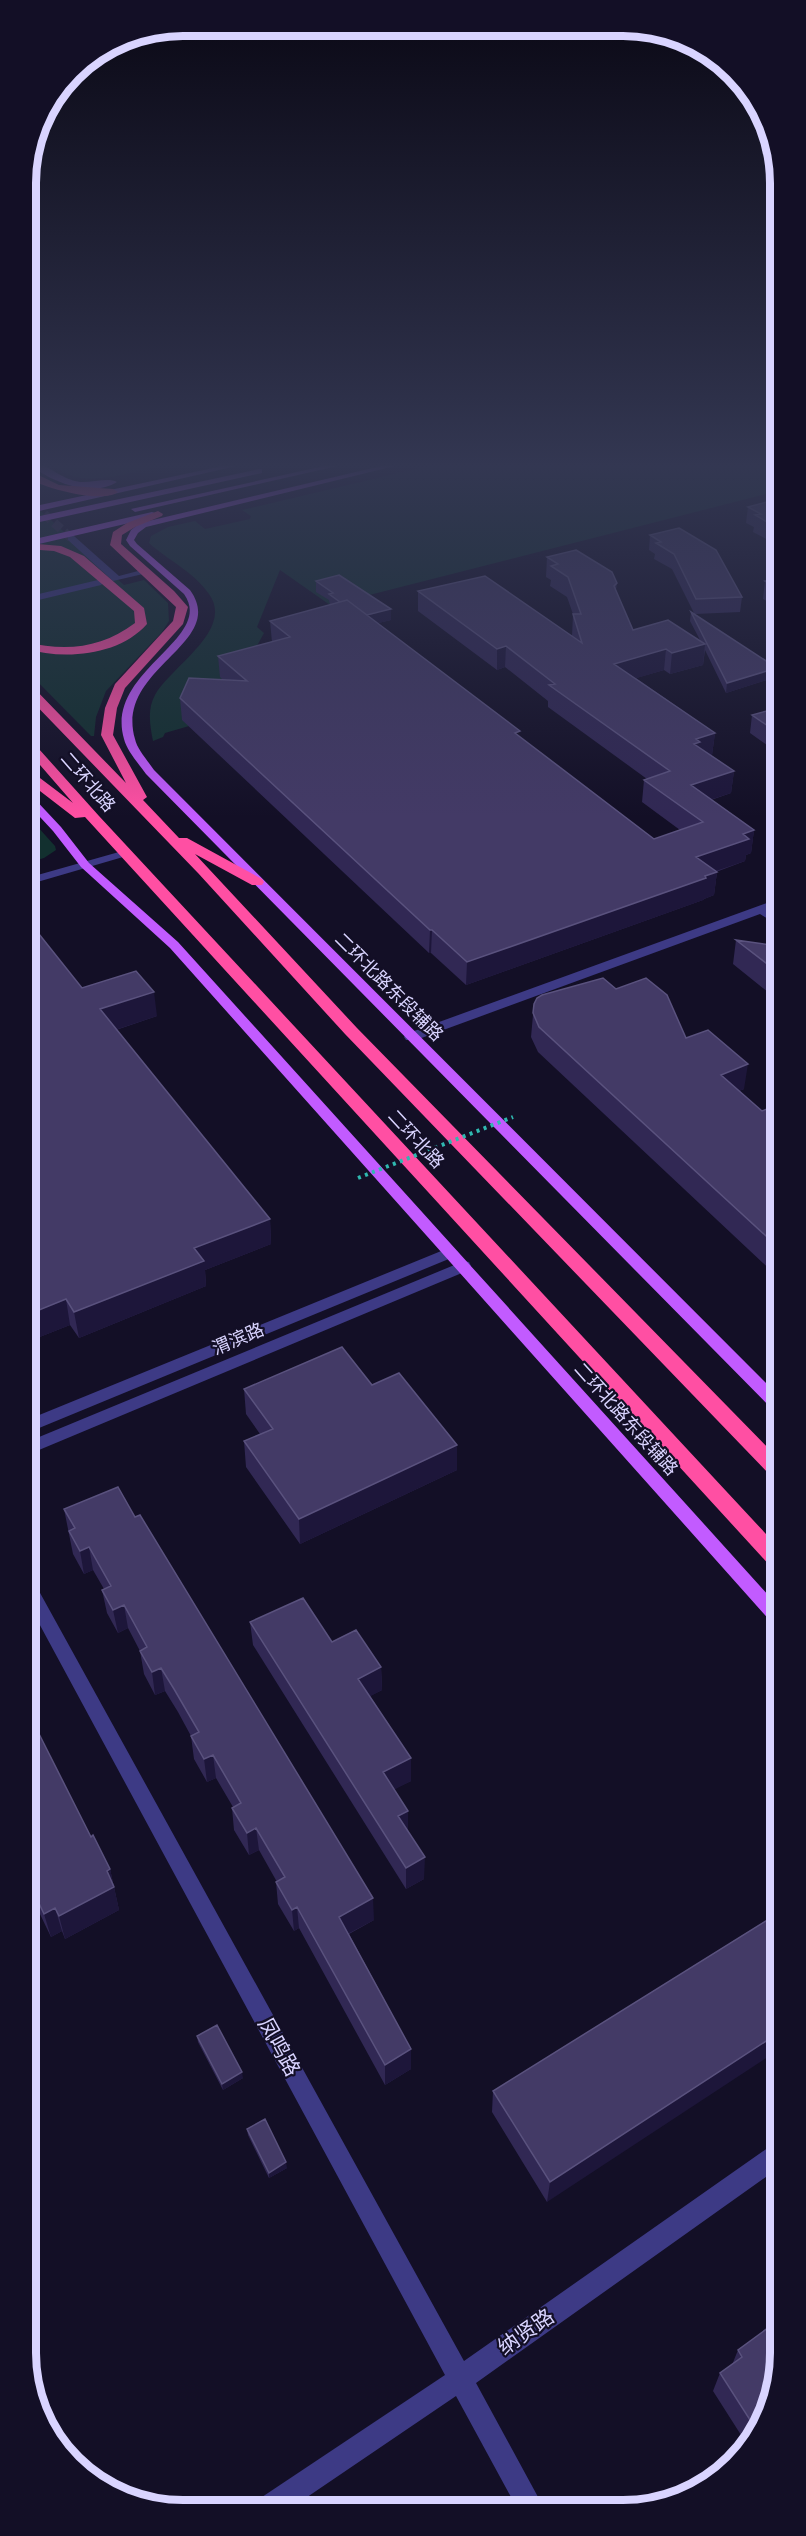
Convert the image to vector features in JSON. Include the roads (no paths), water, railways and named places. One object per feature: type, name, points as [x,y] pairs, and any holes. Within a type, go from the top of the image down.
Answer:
[{"type":"highway","points":[[36,649],[62,651],[104,644],[130,634],[141,624],[140,610],[106,580]]},
{"type":"highway","points":[[150,817],[107,735],[111,708],[119,687],[179,622],[182,607],[156,580]]},
{"type":"highway","name":"二环北路","points":[[36,697],[165,831],[351,1031],[770,1463]]},
{"type":"highway","name":"二环北路","points":[[36,752],[121,848],[770,1552]]},
{"type":"highway","points":[[36,782],[121,848]]},
{"type":"highway","points":[[165,831],[257,882]]},
{"type":"main road","name":"二环北路东段辅路","points":[[172,580],[193,600],[195,612],[188,632],[132,694],[125,711],[124,726],[128,742],[136,757],[257,882],[770,1397]]},
{"type":"main road","name":"二环北路东段辅路","points":[[36,807],[86,865],[174,945],[770,1609]]},
{"type":"street","points":[[36,598],[98,583]]},
{"type":"street","points":[[36,879],[86,865],[121,848]]},
{"type":"street","points":[[411,1037],[770,906]]},
{"type":"street","points":[[762,909],[770,915]]},
{"type":"street","name":"渭滨路","points":[[36,1423],[451,1252]]},
{"type":"street","name":"渭滨路","points":[[36,1445],[464,1266]]},
{"type":"street","name":"凤鸣路","points":[[36,1603],[527,2500]]},
{"type":"street","name":"纳贤路","points":[[280,2500],[460,2379],[770,2160]]}]
